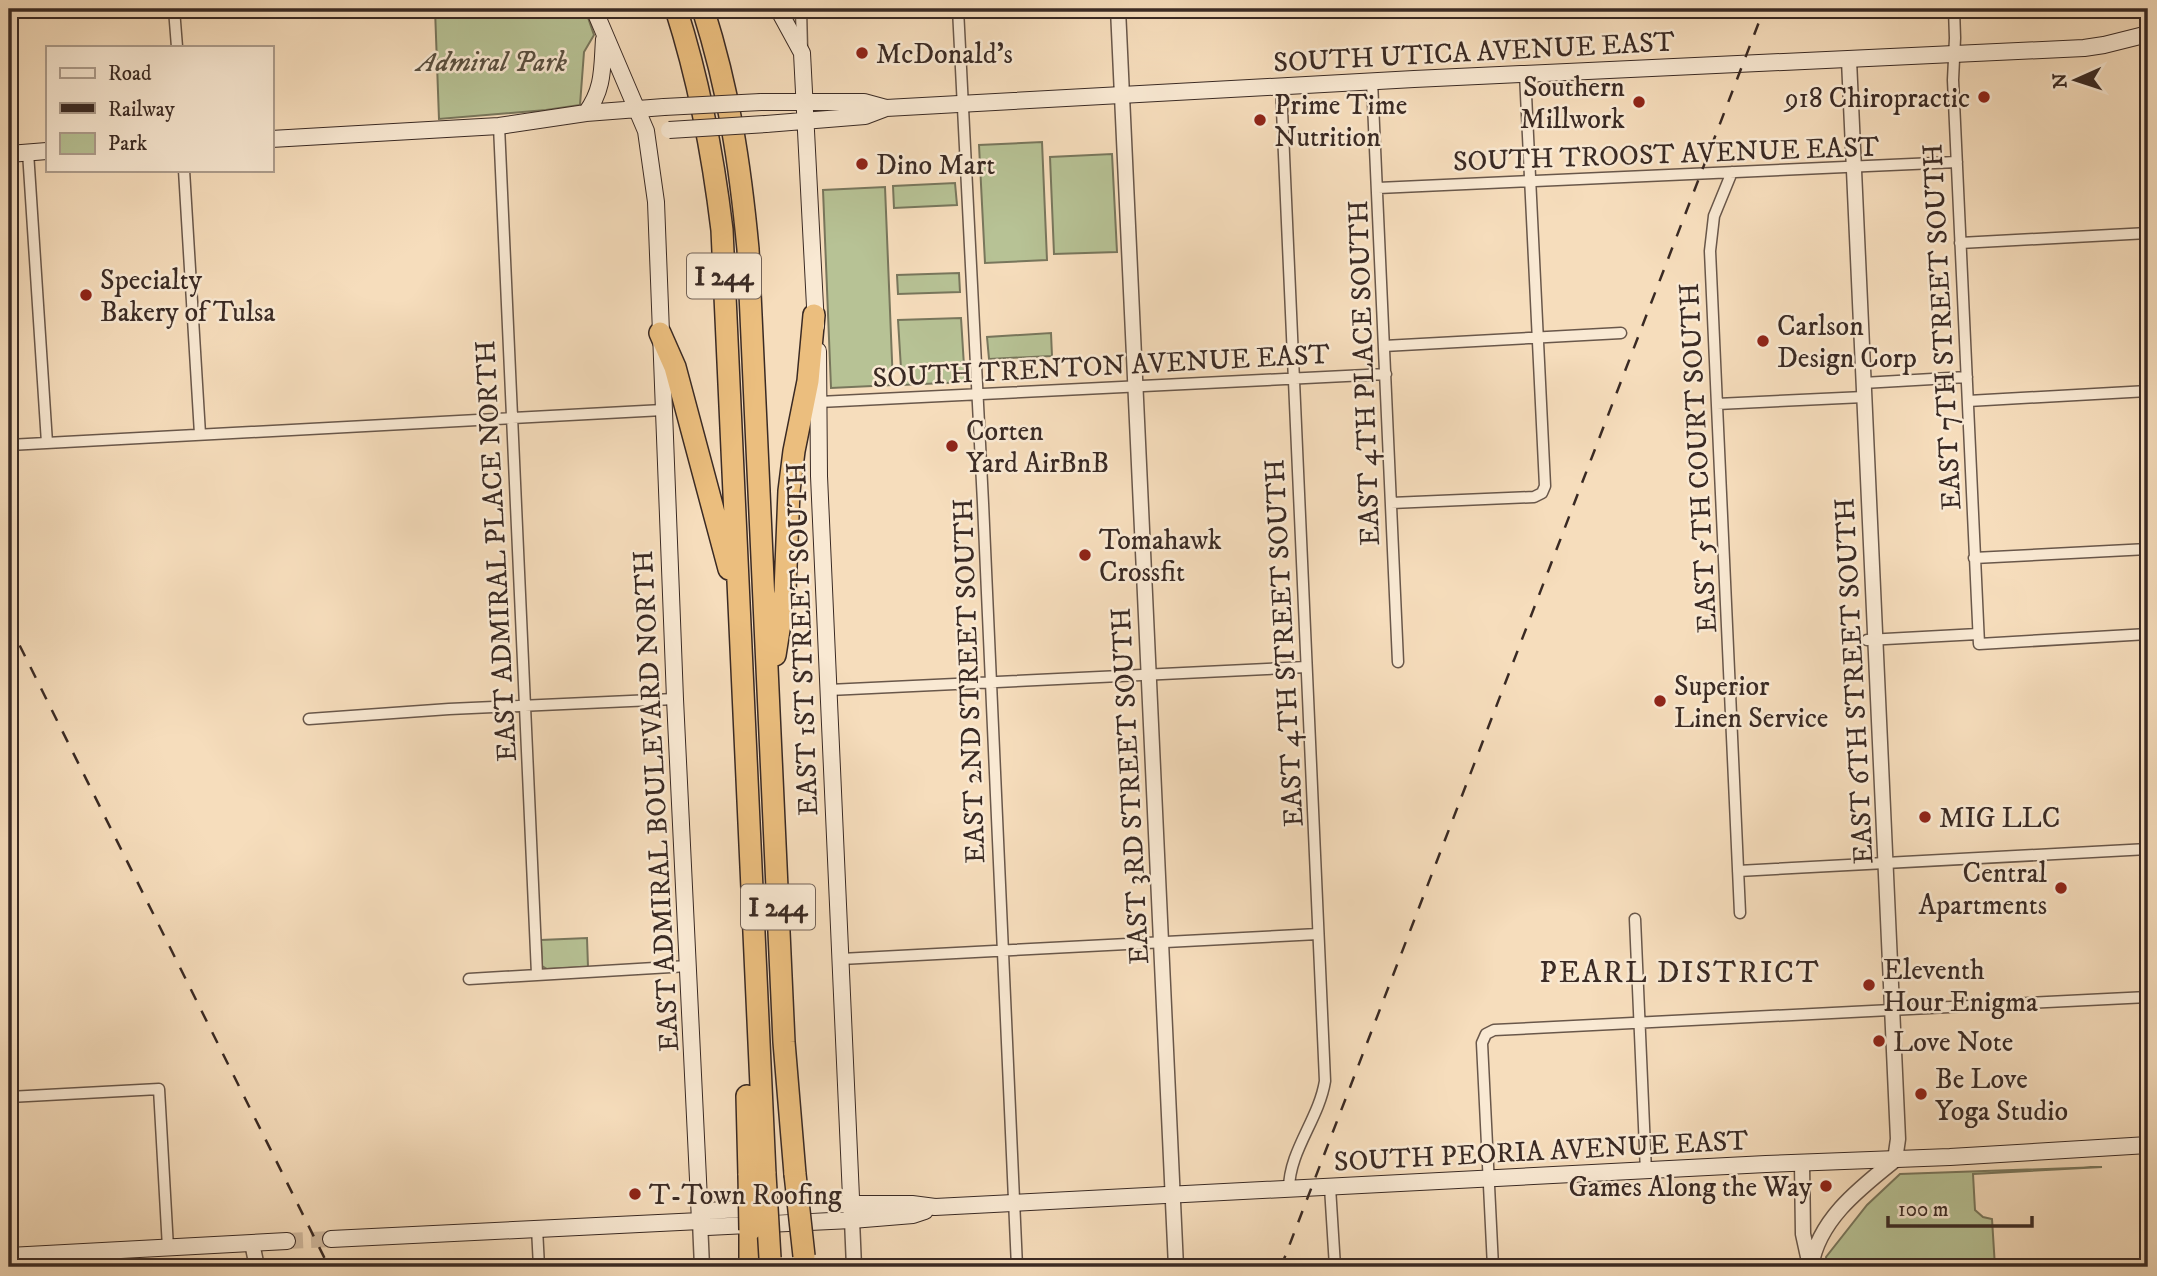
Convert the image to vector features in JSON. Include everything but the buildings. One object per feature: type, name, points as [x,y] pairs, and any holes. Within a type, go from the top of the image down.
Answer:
[{"type":"highway","name":"I 244","points":[[676,9],[697,81],[715,172],[722,230],[752,908],[761,1263]]},
{"type":"highway","name":"I 244","points":[[703,9],[724,80],[735,135],[748,249],[784,1042],[805,1264]]},
{"type":"highway","points":[[768,698],[785,592],[789,491],[808,381],[814,315]]},
{"type":"highway","points":[[660,333],[675,367],[739,605]]},
{"type":"main road","name":"EAST ADMIRAL BOULEVARD NORTH","points":[[594,9],[646,131],[656,202],[700,1220]]},
{"type":"main road","points":[[778,9],[802,53]]},
{"type":"main road","points":[[586,113],[597,97],[604,33]]},
{"type":"main road","name":"SOUTH UTICA AVENUE EAST","points":[[646,131],[806,122],[865,116],[886,108],[1372,81],[2093,47],[2148,34]]},
{"type":"main road","name":"EAST 1ST STREET SOUTH","points":[[802,53],[814,315],[820,364],[819,487],[851,1212]]},
{"type":"main road","name":"SOUTH UTICA AVENUE EAST","points":[[273,139],[499,126],[637,108],[805,101],[864,102],[886,108]]},
{"type":"main road","points":[[9,154],[46,151]]},
{"type":"main road","name":"SOUTH PEORIA AVENUE EAST","points":[[331,1239],[700,1220],[707,1227],[851,1212],[913,1215],[936,1207],[2148,1145]]},
{"type":"main road","points":[[9,1256],[116,1259],[168,1248],[287,1241]]},
{"type":"street","points":[[174,9],[177,46]]},
{"type":"street","name":"EAST 1ST STREET SOUTH","points":[[801,9],[802,53]]},
{"type":"street","name":"EAST 2ND STREET SOUTH","points":[[958,9],[1017,1267]]},
{"type":"street","name":"EAST 3RD STREET SOUTH","points":[[1118,9],[1176,1267]]},
{"type":"street","name":"EAST 7TH STREET SOUTH","points":[[1954,9],[1953,68],[1979,639]]},
{"type":"street","name":"EAST 6TH STREET SOUTH","points":[[1849,60],[1864,390],[1871,639],[1886,863],[1898,1139],[1895,1160]]},
{"type":"street","points":[[1391,503],[1534,497],[1542,493],[1545,486],[1525,74]]},
{"type":"street","name":"EAST 4TH PLACE SOUTH","points":[[1372,81],[1398,662]]},
{"type":"street","name":"EAST 4TH STREET SOUTH","points":[[1281,87],[1325,1081],[1322,1097],[1289,1174],[1289,1189]]},
{"type":"street","name":"EAST ADMIRAL PLACE NORTH","points":[[499,126],[537,974]]},
{"type":"street","points":[[27,152],[47,443]]},
{"type":"street","name":"SOUTH TROOST AVENUE EAST","points":[[1378,188],[1957,162]]},
{"type":"street","points":[[184,172],[200,434]]},
{"type":"street","name":"EAST 5TH COURT SOUTH","points":[[1732,172],[1714,216],[1711,232],[1741,913]]},
{"type":"street","points":[[1960,243],[2148,233]]},
{"type":"street","points":[[1384,346],[1621,333]]},
{"type":"street","name":"SOUTH TRENTON AVENUE EAST","points":[[819,402],[1386,374]]},
{"type":"street","points":[[1717,404],[1967,377]]},
{"type":"street","points":[[1968,401],[2148,391]]},
{"type":"street","points":[[9,445],[663,410]]},
{"type":"street","points":[[1974,558],[2148,549]]},
{"type":"street","points":[[1871,639],[2148,634]]},
{"type":"street","points":[[829,691],[1306,667]]},
{"type":"street","points":[[309,719],[676,699]]},
{"type":"street","points":[[1738,871],[2148,849]]},
{"type":"street","points":[[1635,919],[1647,1172]]},
{"type":"street","points":[[841,959],[1318,934]]},
{"type":"street","points":[[468,979],[688,966]]},
{"type":"street","points":[[1493,1267],[1482,1043],[1486,1034],[1494,1030],[2148,997]]},
{"type":"street","points":[[9,1097],[159,1089],[168,1248]]},
{"type":"street","points":[[1811,1267],[1819,1240],[1835,1215],[1865,1184],[1895,1160]]},
{"type":"street","points":[[1802,1163],[1803,1234],[1811,1267]]},
{"type":"street","points":[[1330,1187],[1335,1267]]},
{"type":"street","name":"EAST 1ST STREET SOUTH","points":[[851,1212],[854,1267]]},
{"type":"street","name":"EAST ADMIRAL BOULEVARD NORTH","points":[[700,1220],[702,1267]]},
{"type":"street","points":[[537,1228],[538,1267]]},
{"type":"street","points":[[252,1243],[257,1267]]},
{"type":"street","points":[[2093,1267],[2148,1264]]},
{"type":"green space","name":"Admiral Park","points":[[435,9],[585,9],[594,35],[584,52],[580,105],[439,119]]},
{"type":"green space","points":[[1042,142],[1047,260],[985,263],[979,145]]},
{"type":"green space","points":[[1112,154],[1117,252],[1054,254],[1050,157]]},
{"type":"green space","points":[[955,183],[957,205],[894,208],[893,186]]},
{"type":"green space","points":[[885,187],[893,385],[831,388],[823,190]]},
{"type":"green space","points":[[959,273],[960,292],[898,294],[897,275]]},
{"type":"green space","points":[[961,318],[965,382],[902,385],[898,320]]},
{"type":"green space","points":[[1051,333],[1052,356],[989,359],[987,337]]},
{"type":"green space","points":[[587,938],[588,967],[547,969],[542,966],[541,940]]},
{"type":"green space","points":[[2102,1167],[1973,1174],[1975,1210],[1983,1217],[1992,1219],[1995,1267],[1827,1267],[1826,1257],[1867,1205],[1900,1174]]},
{"type":"tunnel","points":[[287,1241],[331,1239]]},
{"type":"railway","points":[[1281,1267],[1764,9]]},
{"type":"railway","points":[[9,624],[329,1267]]},
{"type":"place","name":"McDonald's","points":[[862,53]]},
{"type":"place","name":"918 Chiropractic","points":[[1984,97]]},
{"type":"place","name":"Southern Millwork","points":[[1639,102]]},
{"type":"place","name":"Prime Time Nutrition","points":[[1260,120]]},
{"type":"place","name":"Dino Mart","points":[[862,164]]},
{"type":"place","name":"Specialty Bakery of Tulsa","points":[[86,295]]},
{"type":"place","name":"Carlson Design Corp","points":[[1763,341]]},
{"type":"place","name":"Corten Yard AirBnB","points":[[952,446]]},
{"type":"place","name":"Tomahawk Crossfit","points":[[1085,555]]},
{"type":"place","name":"Superior Linen Service","points":[[1660,701]]},
{"type":"place","name":"MIG LLC","points":[[1925,817]]},
{"type":"place","name":"Central Apartments","points":[[2061,888]]},
{"type":"place","name":"Eleventh Hour Enigma","points":[[1869,985]]},
{"type":"place","name":"Love Note","points":[[1879,1041]]},
{"type":"place","name":"Be Love Yoga Studio","points":[[1921,1094]]},
{"type":"place","name":"Games Along the Way","points":[[1826,1186]]},
{"type":"place","name":"T-Town Roofing","points":[[635,1194]]},
{"type":"district","name":"PEARL DISTRICT","points":[[1680,972]]}]
